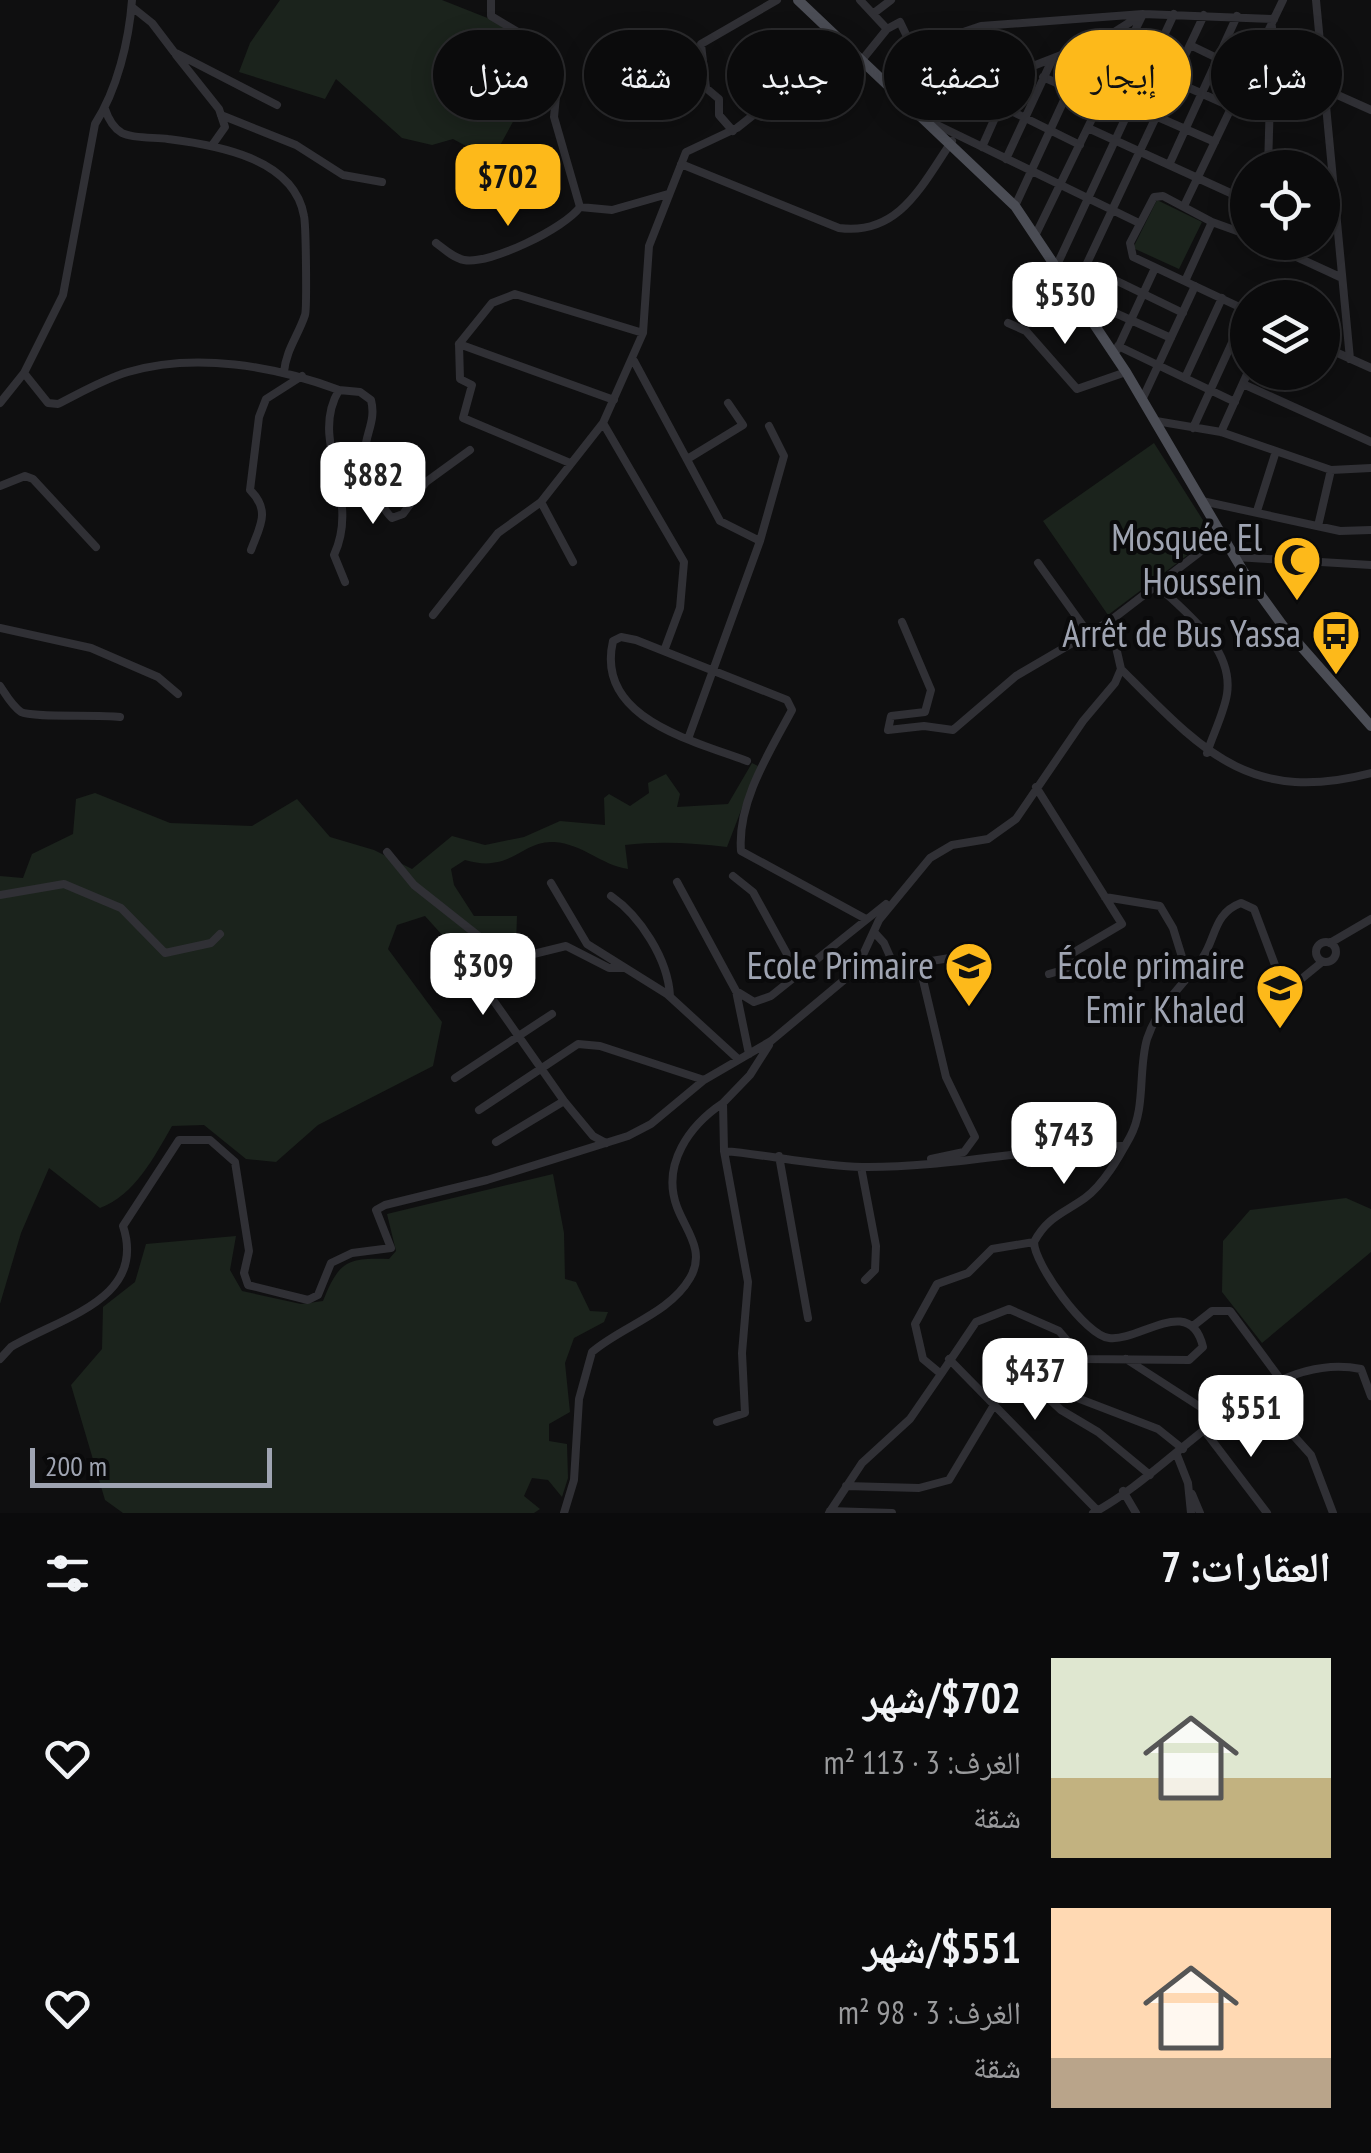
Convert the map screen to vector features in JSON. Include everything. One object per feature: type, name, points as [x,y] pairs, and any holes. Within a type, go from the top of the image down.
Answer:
[{"type":"main road","points":[[798,0],[829,30]]},
{"type":"main road","points":[[864,62],[952,141],[1016,206],[1074,294],[1117,350],[1126,372],[1235,557],[1282,626],[1371,726]]},
{"type":"street","points":[[491,0],[491,16],[518,30],[553,64],[558,82],[554,117],[580,207]]},
{"type":"street","points":[[733,131],[719,115],[720,99],[706,88],[701,44],[777,0]]},
{"type":"street","points":[[860,0],[887,29]]},
{"type":"street","points":[[874,13],[890,0]]},
{"type":"street","points":[[1269,30],[1284,0]]},
{"type":"street","points":[[1316,0],[1319,30]]},
{"type":"street","points":[[132,4],[152,23],[221,114],[225,127],[213,144]]},
{"type":"street","points":[[0,402],[24,374],[63,295],[95,124],[105,109],[126,44],[132,4]]},
{"type":"street","points":[[864,58],[887,29],[900,22],[913,49],[981,26],[1142,14],[1237,16],[1273,22]]},
{"type":"street","points":[[1114,30],[1142,14]]},
{"type":"street","points":[[1135,30],[1142,14]]},
{"type":"street","points":[[1166,30],[1174,14]]},
{"type":"street","points":[[1191,43],[1204,15]]},
{"type":"street","points":[[1231,30],[1237,16]]},
{"type":"street","points":[[1269,150],[1273,22]]},
{"type":"street","points":[[174,52],[277,105]]},
{"type":"street","points":[[1035,66],[1055,59]]},
{"type":"street","points":[[1035,96],[1052,60]]},
{"type":"street","points":[[1169,165],[1211,73]]},
{"type":"street","points":[[1044,78],[1055,83]]},
{"type":"street","points":[[1191,88],[1211,97]]},
{"type":"street","points":[[1342,97],[1371,110]]},
{"type":"street","points":[[105,109],[109,121],[123,134],[213,144],[278,172],[304,210],[306,311],[286,354],[284,372]]},
{"type":"street","points":[[221,114],[296,145],[342,174],[382,182]]},
{"type":"street","points":[[433,615],[498,534],[541,502],[603,423],[644,333],[646,263],[681,164],[692,148],[733,131],[747,120]]},
{"type":"street","points":[[982,147],[995,120]]},
{"type":"street","points":[[1006,159],[1024,120]]},
{"type":"street","points":[[1031,120],[1080,144]]},
{"type":"street","points":[[1016,206],[1057,120]]},
{"type":"street","points":[[1035,236],[1092,120]]},
{"type":"street","points":[[1056,266],[1124,120]]},
{"type":"street","points":[[1154,120],[1074,294],[1171,338]]},
{"type":"street","points":[[1165,120],[1215,142]]},
{"type":"street","points":[[1184,206],[1226,120]]},
{"type":"street","points":[[1327,120],[1350,358]]},
{"type":"street","points":[[930,122],[1139,223]]},
{"type":"street","points":[[1088,128],[1230,193]]},
{"type":"street","points":[[681,164],[839,228],[862,231],[897,217],[952,141]]},
{"type":"street","points":[[436,244],[466,261],[484,258],[551,232],[580,207],[612,210],[668,194]]},
{"type":"street","points":[[1230,228],[1154,196],[1139,223],[1130,252],[1155,268],[1230,302]]},
{"type":"street","points":[[1186,279],[1212,222]]},
{"type":"street","points":[[1304,260],[1340,276]]},
{"type":"street","points":[[1086,266],[1183,312]]},
{"type":"street","points":[[1155,268],[1117,350],[1235,402]]},
{"type":"street","points":[[1142,400],[1195,286]]},
{"type":"street","points":[[570,463],[463,418],[472,385],[460,379],[459,344],[492,303],[514,294],[644,333]]},
{"type":"street","points":[[1185,378],[1222,298]]},
{"type":"street","points":[[1008,324],[1026,331],[1077,388],[1126,372]]},
{"type":"street","points":[[459,344],[614,400]]},
{"type":"street","points":[[1193,428],[1230,347]]},
{"type":"street","points":[[1340,354],[1371,368]]},
{"type":"street","points":[[634,362],[720,520],[760,541]]},
{"type":"street","points":[[24,374],[48,403],[58,404],[124,372],[157,365],[218,364],[284,372],[339,390],[360,392],[371,400],[373,422],[364,456],[383,506],[392,518],[402,514],[426,482],[470,450]]},
{"type":"street","points":[[251,550],[264,516],[262,502],[250,490],[259,418],[266,400],[302,376]]},
{"type":"street","points":[[0,386],[13,384]]},
{"type":"street","points":[[339,390],[326,420],[345,512],[342,536],[334,555],[345,582]]},
{"type":"street","points":[[1221,432],[1241,390]]},
{"type":"street","points":[[1257,390],[1371,442]]},
{"type":"street","points":[[688,458],[743,426],[728,403]]},
{"type":"street","points":[[1156,421],[1221,432],[1331,470],[1371,468]]},
{"type":"street","points":[[603,423],[684,562],[680,608],[664,651]]},
{"type":"street","points":[[688,739],[760,541],[784,456],[769,426]]},
{"type":"street","points":[[1258,511],[1276,451]]},
{"type":"street","points":[[1318,526],[1331,470]]},
{"type":"street","points":[[0,486],[30,476],[96,547]]},
{"type":"street","points":[[1202,501],[1340,531],[1371,530]]},
{"type":"street","points":[[541,502],[573,562]]},
{"type":"street","points":[[902,622],[931,690],[931,702],[925,712],[891,716],[888,730],[924,726],[953,730],[1016,676],[1110,621],[1222,534]]},
{"type":"street","points":[[1235,557],[1371,565]]},
{"type":"street","points":[[1038,563],[1089,634]]},
{"type":"street","points":[[1158,586],[1211,638],[1226,676],[1226,698],[1207,753]]},
{"type":"street","points":[[1110,621],[1122,669],[1207,753],[1246,774],[1282,783],[1326,783],[1371,774]]},
{"type":"street","points":[[0,628],[91,648],[158,677],[178,694]]},
{"type":"street","points":[[747,761],[688,739],[632,710],[620,699],[612,671],[613,641],[621,637],[664,651],[787,700],[792,710],[756,780],[744,821],[741,851],[866,918]]},
{"type":"street","points":[[736,991],[761,1001],[894,898],[942,850],[988,839],[1016,818],[1122,669]]},
{"type":"street","points":[[0,686],[15,707],[32,716],[83,712],[120,716]]},
{"type":"street","points":[[1036,787],[1122,924],[1071,954],[1066,970],[1049,974]]},
{"type":"street","points":[[387,852],[414,885],[510,960],[566,946],[595,962],[622,968]]},
{"type":"street","points":[[733,876],[753,892],[798,974]]},
{"type":"street","points":[[677,882],[736,991],[749,1054]]},
{"type":"street","points":[[550,883],[586,944],[670,997],[738,1059]]},
{"type":"street","points":[[0,894],[64,884],[120,908],[165,953],[211,943],[220,934]]},
{"type":"street","points":[[611,896],[637,918],[665,970],[670,997]]},
{"type":"street","points":[[1105,897],[1160,906],[1173,928],[1188,974]]},
{"type":"street","points":[[0,1359],[11,1347],[97,1302],[124,1277],[131,1251],[124,1226],[179,1140],[210,1140],[235,1162],[249,1252],[244,1273],[248,1285],[308,1300],[318,1294],[331,1264],[352,1253],[390,1248],[376,1210],[385,1205],[487,1180],[606,1143],[652,1124],[704,1080],[772,1041],[856,970],[894,898]]},
{"type":"street","points":[[941,1374],[923,1359],[914,1324],[937,1284],[968,1273],[992,1249],[1034,1242],[1053,1215],[1085,1198],[1102,1181],[1138,1116],[1147,1039],[1160,1010],[1204,956],[1218,920],[1241,903],[1254,909],[1281,980],[1300,980],[1318,962],[1334,958],[1335,943]]},
{"type":"street","points":[[1318,962],[1318,946],[1335,943],[1371,919]]},
{"type":"street","points":[[874,932],[884,942],[892,961],[920,963],[956,957],[976,972]]},
{"type":"street","points":[[916,1162],[964,1152],[975,1136],[946,1077],[920,963]]},
{"type":"street","points":[[450,990],[470,990],[491,998],[564,1100],[593,1136],[606,1143]]},
{"type":"street","points":[[455,1078],[552,1014]]},
{"type":"street","points":[[564,1513],[574,1480],[579,1399],[592,1352],[654,1314],[689,1281],[697,1263],[694,1242],[676,1204],[676,1151],[699,1119],[723,1103],[750,1075],[772,1041]]},
{"type":"street","points":[[479,1110],[578,1044],[589,1044],[704,1080]]},
{"type":"street","points":[[496,1142],[564,1100]]},
{"type":"street","points":[[717,1422],[745,1414],[742,1353],[748,1282],[724,1151],[723,1103]]},
{"type":"street","points":[[724,1151],[861,1167],[1076,1146],[1122,1146]]},
{"type":"street","points":[[779,1156],[808,1318]]},
{"type":"street","points":[[861,1167],[876,1246],[875,1270],[864,1280]]},
{"type":"street","points":[[1034,1242],[1045,1274],[1106,1338],[1155,1324],[1193,1326],[1212,1312],[1230,1310],[1281,1380]]},
{"type":"street","points":[[830,1512],[862,1463],[910,1419],[976,1322],[1009,1309],[1059,1331],[1083,1359],[1189,1360],[1203,1347],[1193,1326]]},
{"type":"street","points":[[1151,1377],[1148,1367],[1168,1357]]},
{"type":"street","points":[[949,1359],[1095,1512],[1150,1475],[1204,1430],[1281,1380],[1337,1364],[1361,1369],[1371,1396]]},
{"type":"street","points":[[1126,1359],[1220,1420]]},
{"type":"street","points":[[846,1486],[919,1488],[949,1480],[1005,1379],[1028,1378],[1061,1410],[1098,1432],[1150,1475]]},
{"type":"street","points":[[1256,1394],[1311,1454],[1332,1513]]},
{"type":"street","points":[[1072,1396],[1158,1429],[1180,1452],[1200,1513]]},
{"type":"street","points":[[1204,1430],[1268,1513]]},
{"type":"street","points":[[1188,1483],[1191,1513]]},
{"type":"street","points":[[1124,1491],[1136,1513]]},
{"type":"street","points":[[830,1512],[892,1513]]},
{"type":"shaded area","points":[[280,0],[442,0],[508,30],[433,30],[433,120],[514,120],[492,160],[453,139],[432,145],[402,138],[336,79],[325,99],[239,72],[250,43]]},
{"type":"shaded area","points":[[1157,200],[1202,222],[1179,269],[1133,248]]},
{"type":"shaded area","points":[[1154,443],[1213,536],[1108,615],[1043,521]]},
{"type":"shaded area","points":[[752,763],[758,766],[727,847],[625,845],[628,869],[574,846],[554,842],[533,846],[494,863],[465,860],[451,869],[454,885],[474,916],[517,916],[516,944],[480,977],[425,916],[397,925],[388,949],[442,1022],[433,1066],[318,1125],[276,1162],[246,1159],[204,1125],[172,1126],[133,1185],[100,1208],[49,1168],[21,1233],[0,1304],[0,876],[23,878],[32,854],[73,834],[76,799],[95,793],[170,823],[252,826],[297,799],[330,837],[374,850],[412,869],[452,836],[485,845],[524,837],[560,821],[605,825],[604,798],[609,794],[630,806],[649,793],[648,783],[666,774],[680,794],[677,807],[728,804]]},
{"type":"shaded area","points":[[553,1174],[564,1233],[565,1279],[576,1282],[590,1311],[608,1312],[604,1322],[574,1338],[565,1363],[570,1412],[549,1424],[549,1441],[567,1444],[568,1478],[562,1497],[548,1480],[532,1478],[524,1496],[540,1509],[534,1513],[123,1513],[105,1500],[71,1385],[102,1349],[103,1307],[135,1282],[146,1244],[236,1236],[230,1270],[242,1291],[301,1304],[323,1301],[334,1277],[346,1265],[389,1259],[396,1251],[387,1214]]},
{"type":"shaded area","points":[[1346,1198],[1371,1209],[1371,1252],[1262,1343],[1222,1292],[1223,1241],[1250,1210]]},
{"type":"place","name":"Mosquée El Houssein","points":[[1297,602]]},
{"type":"place","name":"Arrêt de Bus Yassa","points":[[1336,676]]},
{"type":"place","name":"Ecole Primaire","points":[[969,1008]]},
{"type":"place","name":"École primaire Emir Khaled","points":[[1280,1030]]}]
